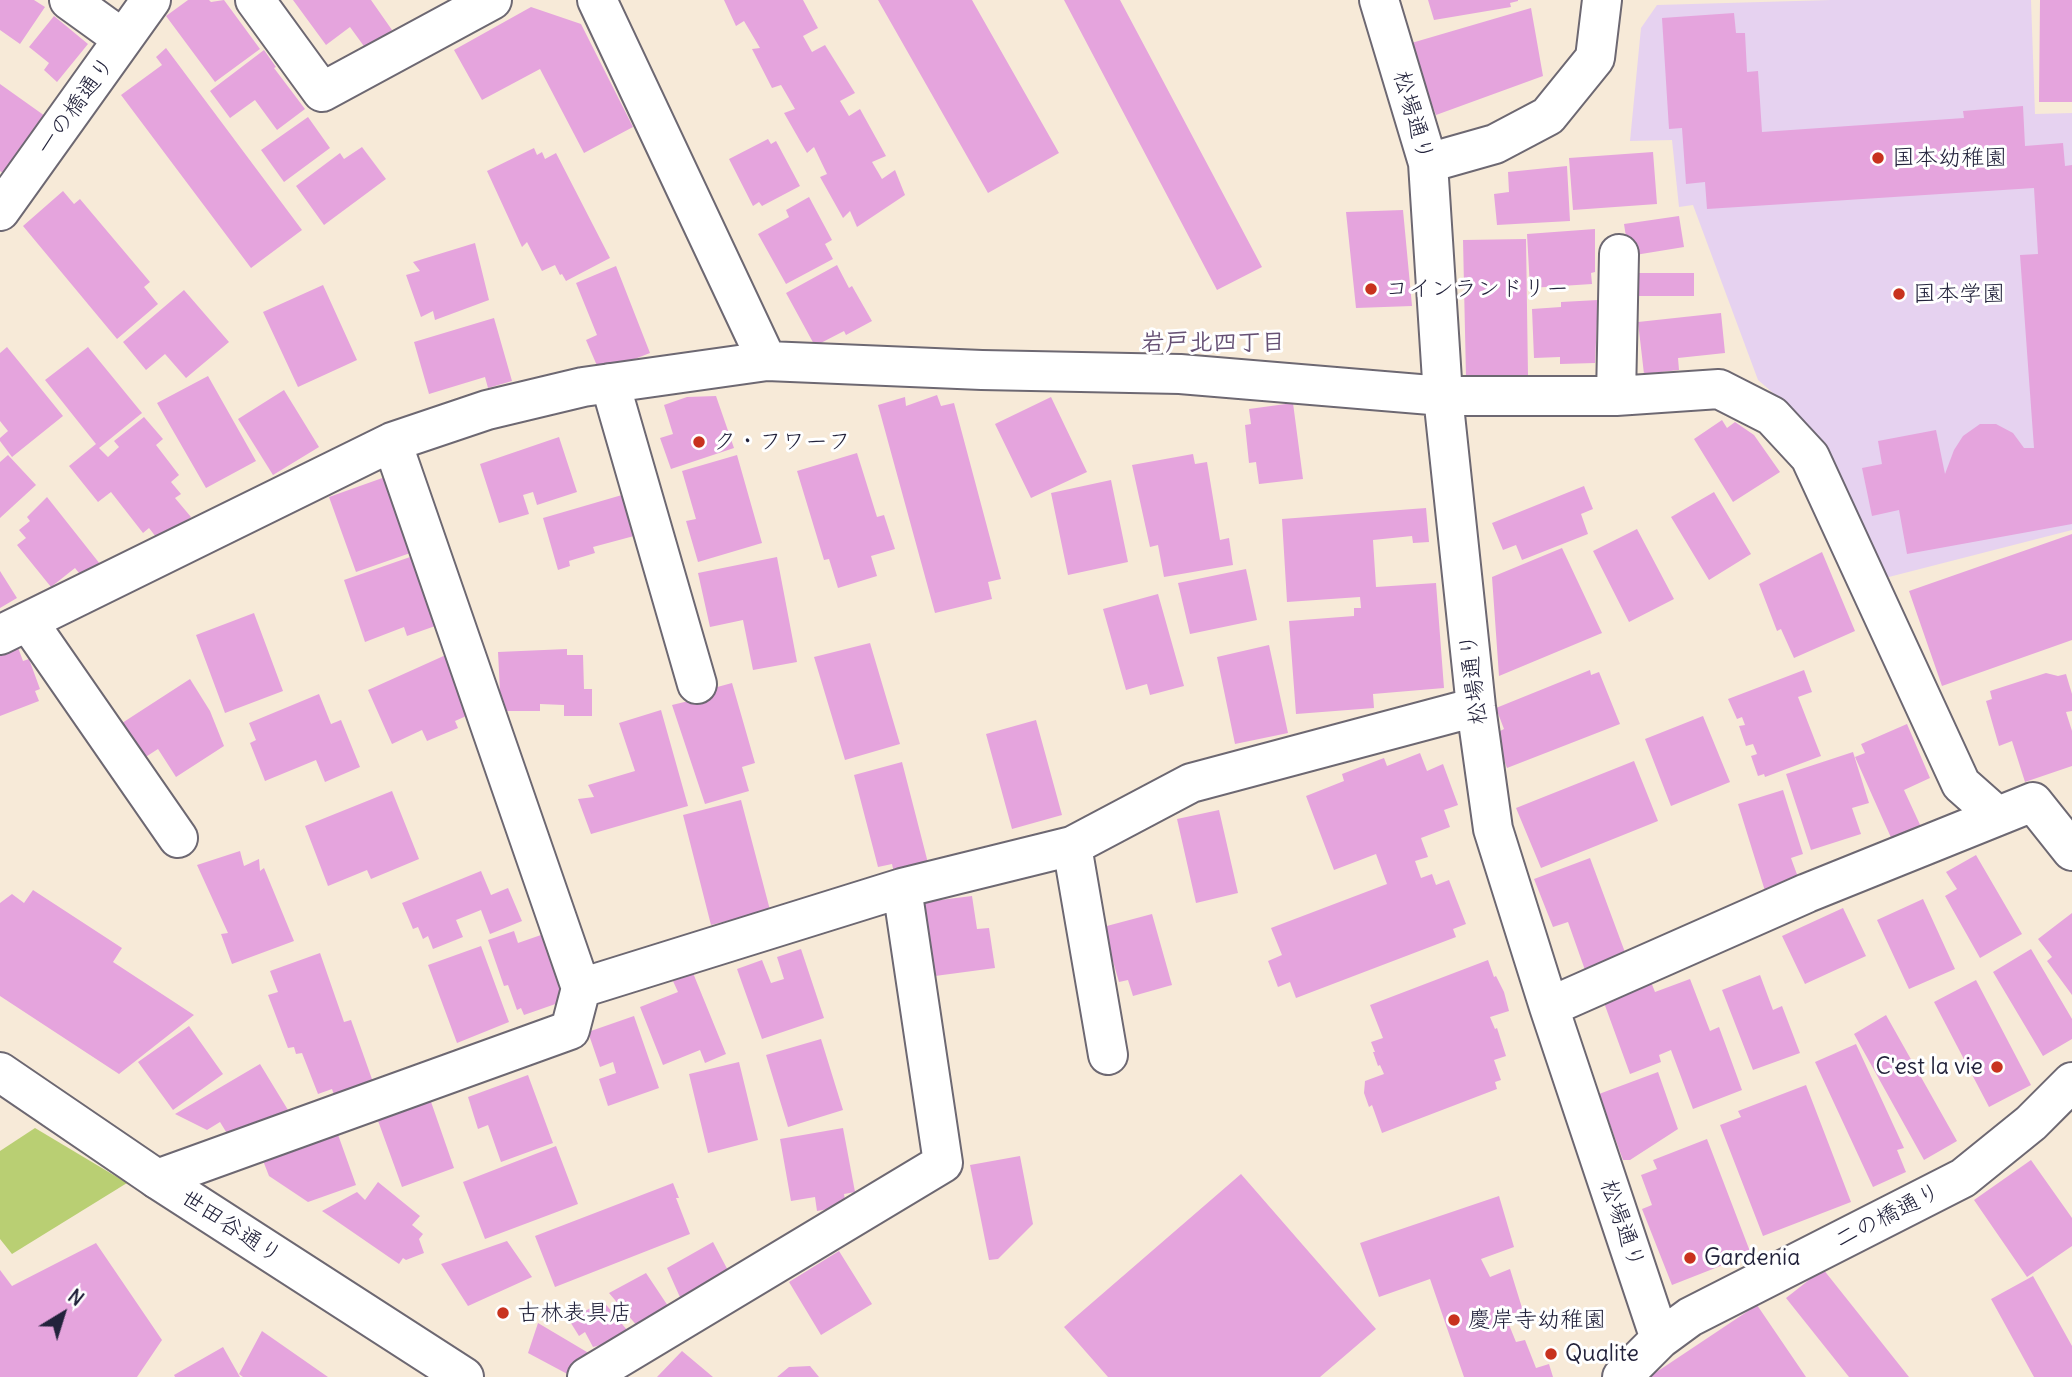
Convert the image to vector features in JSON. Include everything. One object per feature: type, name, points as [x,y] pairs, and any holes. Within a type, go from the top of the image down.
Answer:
[{"type":"street","points":[[69,0],[124,39]]},
{"type":"street","name":"一の橋通り","points":[[0,211],[151,0]]},
{"type":"street","points":[[255,0],[322,93],[492,0]]},
{"type":"street","points":[[597,0],[767,361]]},
{"type":"street","name":"松場通り","points":[[1380,0],[1428,163],[1443,396],[1476,707],[1493,829],[1549,1007],[1660,1339]]},
{"type":"street","points":[[1428,163],[1494,144],[1548,116],[1595,58],[1602,0]]},
{"type":"street","points":[[1616,396],[1619,254]]},
{"type":"street","points":[[178,838],[14,629],[392,442],[487,410],[583,387],[767,361],[982,370],[1180,374],[1443,396],[1616,396],[1718,389],[1772,416],[1810,457],[1961,784],[1996,815]]},
{"type":"street","points":[[610,383],[697,684]]},
{"type":"street","points":[[157,1179],[570,1030],[581,988],[392,442]]},
{"type":"street","points":[[581,988],[902,888],[1072,846],[1191,783],[1476,707]]},
{"type":"street","points":[[1549,1007],[1807,893],[2034,802],[2072,851]]},
{"type":"street","points":[[1072,846],[1108,1055]]},
{"type":"street","points":[[587,1377],[943,1163],[902,888]]},
{"type":"street","name":"世田谷通り","points":[[0,1072],[157,1179],[464,1377]]},
{"type":"street","name":"二の橋通り","points":[[1622,1377],[1660,1339],[1690,1317],[1963,1178],[2031,1123],[2072,1082]]},
{"type":"shaded area","name":"国本学園","points":[[1831,0],[2031,0],[2035,114],[2072,113],[2072,530],[1881,579],[1787,405],[1758,380],[1693,205],[1679,207],[1672,140],[1630,141],[1641,28],[1657,5]]},
{"type":"green space","points":[[35,1128],[127,1183],[12,1254],[0,1239],[0,1151]]},
{"type":"building","points":[[0,0],[34,0],[45,7],[20,44],[0,30]]},
{"type":"building","points":[[188,0],[224,0],[260,49],[215,82],[166,16]]},
{"type":"building","points":[[293,0],[371,0],[392,30],[366,49],[350,27],[326,45]]},
{"type":"building","points":[[724,0],[803,0],[818,28],[803,36],[812,52],[825,45],[855,93],[840,101],[849,116],[860,109],[886,156],[872,162],[882,179],[895,170],[905,195],[857,227],[850,211],[843,218],[820,177],[827,174],[814,147],[807,153],[784,113],[795,109],[781,85],[772,88],[752,49],[760,48],[744,21],[736,26]]},
{"type":"building","points":[[878,0],[972,0],[1059,153],[988,193]]},
{"type":"building","points":[[1064,0],[1120,0],[1262,267],[1217,290]]},
{"type":"building","points":[[1428,0],[1518,1],[1510,3],[1511,7],[1434,20]]},
{"type":"building","points":[[2040,0],[2072,0],[2072,102],[2039,102]]},
{"type":"building","points":[[531,7],[581,24],[633,127],[584,153],[540,69],[482,100],[454,50]]},
{"type":"building","points":[[1531,8],[1543,76],[1436,115],[1408,44]]},
{"type":"building","points":[[1734,13],[1736,33],[1745,33],[1747,72],[1758,71],[1762,132],[1964,118],[1963,111],[2023,106],[2025,146],[2063,143],[2065,166],[2072,165],[2072,524],[1907,554],[1899,510],[1872,516],[1862,468],[1882,464],[1878,441],[1936,430],[1945,474],[1954,450],[1963,436],[1980,424],[1996,424],[2013,433],[2024,448],[2034,448],[2020,255],[2038,254],[2034,188],[1707,209],[1705,182],[1686,184],[1682,128],[1669,129],[1662,18]]},
{"type":"building","points":[[54,16],[88,44],[57,82],[44,70],[49,63],[29,47]]},
{"type":"building","points":[[166,48],[302,230],[251,268],[121,95],[162,65],[156,57]]},
{"type":"building","points":[[264,50],[305,109],[277,130],[255,100],[230,118],[210,91]]},
{"type":"building","points":[[0,84],[45,116],[4,174],[0,171]]},
{"type":"building","points":[[308,117],[330,148],[284,182],[261,150]]},
{"type":"building","points":[[768,139],[771,144],[776,141],[800,186],[762,206],[759,202],[753,206],[729,159]]},
{"type":"building","points":[[362,147],[386,179],[324,225],[296,186],[340,153],[344,159]]},
{"type":"building","points":[[534,148],[537,155],[542,152],[545,159],[556,153],[610,258],[566,281],[555,265],[542,271],[527,242],[522,247],[487,171]]},
{"type":"building","points":[[1653,152],[1657,204],[1573,210],[1569,158]]},
{"type":"building","points":[[1567,166],[1570,221],[1497,225],[1494,194],[1509,192],[1508,172]]},
{"type":"building","points":[[63,191],[74,204],[80,199],[150,282],[144,287],[158,304],[117,339],[23,226]]},
{"type":"building","points":[[809,197],[832,240],[825,244],[833,259],[786,284],[758,234],[789,217],[786,210]]},
{"type":"building","points":[[1403,210],[1412,306],[1356,308],[1346,212]]},
{"type":"building","points":[[1679,216],[1684,247],[1629,256],[1624,224]]},
{"type":"building","points":[[1595,229],[1595,272],[1591,273],[1592,284],[1530,288],[1527,234]]},
{"type":"building","points":[[1526,239],[1528,376],[1466,377],[1463,240]]},
{"type":"building","points":[[475,243],[489,300],[435,320],[433,311],[421,317],[406,275],[420,271],[413,262]]},
{"type":"building","points":[[837,265],[872,321],[846,335],[844,331],[815,346],[786,293]]},
{"type":"building","points":[[616,266],[650,353],[614,367],[598,368],[586,340],[597,335],[576,283]]},
{"type":"building","points":[[1630,273],[1694,273],[1694,296],[1630,296]]},
{"type":"building","points":[[323,285],[357,360],[298,387],[263,312]]},
{"type":"building","points":[[184,290],[229,342],[186,378],[165,354],[146,370],[123,342]]},
{"type":"building","points":[[1598,300],[1595,363],[1560,364],[1560,357],[1534,358],[1532,309],[1561,307],[1561,302]]},
{"type":"building","points":[[1721,313],[1725,353],[1678,358],[1679,370],[1644,374],[1638,322]]},
{"type":"building","points":[[494,318],[512,381],[488,388],[485,377],[429,394],[414,342]]},
{"type":"building","points":[[7,347],[63,416],[12,457],[0,441],[8,431],[0,421],[0,353]]},
{"type":"building","points":[[88,347],[142,413],[99,448],[108,457],[119,447],[114,441],[144,417],[163,439],[156,445],[179,475],[171,482],[181,494],[175,498],[191,517],[160,542],[149,528],[143,533],[111,492],[98,502],[69,466],[96,444],[45,380]]},
{"type":"building","points":[[208,376],[256,461],[206,488],[157,403]]},
{"type":"building","points":[[284,390],[319,447],[273,475],[238,419]]},
{"type":"building","points":[[937,395],[941,406],[954,403],[1001,579],[988,582],[992,599],[935,613],[878,405],[905,397],[906,406]]},
{"type":"building","points":[[716,396],[734,448],[671,469],[660,438],[673,434],[664,405],[687,397]]},
{"type":"building","points":[[1051,397],[1087,472],[1031,498],[995,424]]},
{"type":"building","points":[[1293,403],[1303,479],[1259,484],[1256,462],[1249,463],[1245,425],[1251,424],[1249,409]]},
{"type":"building","points":[[1722,420],[1727,428],[1735,422],[1754,435],[1780,472],[1733,502],[1694,439]]},
{"type":"building","points":[[559,437],[577,492],[537,505],[533,492],[523,495],[529,514],[499,523],[480,464]]},
{"type":"building","points":[[857,453],[877,517],[884,515],[895,549],[871,556],[877,576],[838,588],[829,559],[824,560],[797,471]]},
{"type":"building","points":[[1193,454],[1195,464],[1207,462],[1220,540],[1229,538],[1233,565],[1164,577],[1158,545],[1150,547],[1132,465]]},
{"type":"building","points":[[8,455],[36,485],[0,518],[0,462]]},
{"type":"building","points":[[737,455],[762,543],[698,562],[686,521],[696,519],[682,471]]},
{"type":"building","points":[[388,476],[416,551],[356,572],[329,497]]},
{"type":"building","points":[[1111,480],[1128,562],[1068,575],[1051,493]]},
{"type":"building","points":[[1584,486],[1593,509],[1581,514],[1588,534],[1522,560],[1516,545],[1503,550],[1492,523]]},
{"type":"building","points":[[1714,492],[1751,554],[1709,580],[1671,517]]},
{"type":"building","points":[[622,495],[634,536],[593,547],[595,553],[569,561],[570,566],[558,570],[543,518]]},
{"type":"building","points":[[47,497],[100,564],[83,578],[75,568],[51,587],[17,545],[26,538],[19,530],[30,521],[27,517]]},
{"type":"building","points":[[1426,508],[1429,542],[1413,543],[1412,536],[1373,540],[1376,587],[1436,583],[1444,688],[1373,694],[1374,708],[1296,714],[1289,621],[1354,616],[1354,608],[1361,608],[1360,597],[1287,602],[1282,519]]},
{"type":"building","points":[[1637,529],[1674,599],[1629,622],[1593,551]]},
{"type":"building","points":[[2072,534],[2072,640],[1942,686],[1909,591]]},
{"type":"building","points":[[1562,548],[1602,633],[1499,676],[1492,577]]},
{"type":"building","points":[[1822,552],[1855,631],[1794,658],[1781,629],[1777,631],[1759,584]]},
{"type":"building","points":[[413,556],[438,625],[407,636],[404,627],[365,642],[344,580]]},
{"type":"building","points":[[777,557],[797,662],[753,670],[743,620],[710,627],[698,573]]},
{"type":"building","points":[[1246,569],[1257,620],[1190,634],[1178,583]]},
{"type":"building","points":[[0,571],[17,598],[0,608]]},
{"type":"building","points":[[1158,594],[1184,686],[1150,695],[1147,684],[1126,690],[1103,609]]},
{"type":"building","points":[[254,613],[283,691],[225,713],[196,635]]},
{"type":"building","points":[[16,642],[23,661],[29,659],[40,689],[35,691],[39,701],[0,716],[0,649]]},
{"type":"building","points":[[870,643],[900,744],[845,760],[814,657]]},
{"type":"building","points":[[1269,645],[1288,733],[1235,744],[1217,657]]},
{"type":"building","points":[[567,649],[567,655],[583,655],[584,689],[592,689],[592,716],[564,716],[564,705],[540,704],[540,711],[501,711],[498,652]]},
{"type":"building","points":[[448,654],[473,713],[455,721],[458,728],[427,741],[422,730],[392,744],[368,690]]},
{"type":"building","points":[[1590,670],[1591,675],[1599,672],[1620,724],[1507,768],[1494,734],[1504,729],[1496,708]]},
{"type":"building","points":[[1804,670],[1812,692],[1798,697],[1821,756],[1765,777],[1764,774],[1758,776],[1751,756],[1757,754],[1753,744],[1746,746],[1739,726],[1745,725],[1742,717],[1737,719],[1728,699]]},
{"type":"building","points":[[2046,673],[2058,676],[2066,674],[2072,694],[2072,711],[2066,712],[2072,731],[2072,766],[2025,782],[2012,741],[1999,746],[1986,701],[1992,699],[1990,691]]},
{"type":"building","points":[[190,679],[210,711],[224,746],[176,777],[158,749],[141,760],[119,725]]},
{"type":"building","points":[[732,683],[755,763],[742,767],[749,791],[705,804],[672,705],[701,698],[699,692]]},
{"type":"building","points":[[319,694],[331,724],[341,720],[360,767],[325,782],[316,760],[265,781],[250,743],[256,740],[249,723]]},
{"type":"building","points":[[661,710],[688,806],[591,834],[578,799],[594,797],[588,785],[635,771],[619,723]]},
{"type":"building","points":[[1703,716],[1730,782],[1671,806],[1645,739]]},
{"type":"building","points":[[1036,720],[1062,815],[1012,829],[986,734]]},
{"type":"building","points":[[1907,724],[1930,778],[1904,790],[1922,829],[1893,842],[1855,757],[1865,753],[1861,744]]},
{"type":"building","points":[[1853,752],[1869,803],[1852,808],[1861,834],[1811,850],[1786,774]]},
{"type":"building","points":[[1420,753],[1427,771],[1443,764],[1458,805],[1444,810],[1450,827],[1421,838],[1428,857],[1415,861],[1421,878],[1432,874],[1436,885],[1449,880],[1466,924],[1453,929],[1456,937],[1296,998],[1290,982],[1278,987],[1268,961],[1282,955],[1271,928],[1387,884],[1376,854],[1334,870],[1306,796],[1344,781],[1342,774],[1384,758],[1387,766]]},
{"type":"building","points":[[1634,761],[1658,821],[1541,868],[1516,808]]},
{"type":"building","points":[[902,762],[928,863],[894,873],[892,864],[878,867],[854,775]]},
{"type":"building","points":[[1783,790],[1803,854],[1791,858],[1799,880],[1765,891],[1738,804]]},
{"type":"building","points":[[392,791],[419,859],[371,879],[367,870],[328,886],[305,826]]},
{"type":"building","points":[[741,800],[770,910],[711,925],[683,815]]},
{"type":"building","points":[[1219,810],[1238,893],[1196,903],[1177,819]]},
{"type":"building","points":[[240,851],[244,866],[259,859],[260,871],[264,868],[294,941],[232,964],[221,934],[228,933],[197,865]]},
{"type":"building","points":[[1976,855],[2022,934],[1980,958],[1945,896],[1957,889],[1946,872]]},
{"type":"building","points":[[1590,858],[1626,955],[1585,970],[1568,922],[1553,927],[1534,879]]},
{"type":"building","points":[[481,871],[491,895],[508,888],[522,921],[490,934],[481,910],[456,920],[463,937],[433,949],[428,936],[423,939],[418,927],[413,929],[402,903]]},
{"type":"building","points":[[33,890],[122,948],[113,962],[194,1015],[119,1074],[0,996],[0,903],[12,894],[24,903]]},
{"type":"building","points":[[972,896],[977,929],[989,928],[995,968],[935,976],[924,902]]},
{"type":"building","points":[[1923,899],[1955,969],[1909,989],[1877,920]]},
{"type":"building","points":[[1843,908],[1866,956],[1805,984],[1782,936]]},
{"type":"building","points":[[2072,913],[2072,995],[2047,961],[2052,957],[2038,939]]},
{"type":"building","points":[[1152,914],[1172,985],[1133,996],[1128,980],[1119,982],[1103,927]]},
{"type":"building","points":[[514,931],[518,943],[541,935],[564,1001],[524,1015],[521,1008],[517,1010],[508,985],[504,986],[488,940]]},
{"type":"building","points":[[481,946],[509,1022],[457,1043],[428,965]]},
{"type":"building","points":[[801,949],[824,1018],[762,1039],[737,969],[762,960],[771,983],[784,979],[777,957]]},
{"type":"building","points":[[2031,949],[2072,1019],[2072,1039],[2043,1056],[1993,972]]},
{"type":"building","points":[[320,953],[344,1022],[351,1020],[373,1082],[334,1095],[332,1089],[318,1094],[302,1053],[296,1054],[294,1047],[288,1048],[268,995],[278,992],[270,971]]},
{"type":"building","points":[[1488,960],[1494,977],[1496,976],[1504,992],[1509,1011],[1490,1017],[1495,1029],[1497,1028],[1506,1056],[1494,1060],[1501,1080],[1495,1082],[1497,1089],[1382,1133],[1372,1105],[1369,1107],[1364,1093],[1365,1081],[1384,1074],[1373,1052],[1371,1042],[1383,1038],[1370,1005]]},
{"type":"building","points":[[693,973],[726,1054],[705,1063],[700,1050],[663,1065],[640,1007],[678,992],[673,981]]},
{"type":"building","points":[[1760,975],[1773,1010],[1782,1006],[1800,1053],[1753,1070],[1722,990]]},
{"type":"building","points":[[1690,979],[1710,1031],[1719,1027],[1742,1090],[1693,1109],[1671,1050],[1659,1055],[1661,1062],[1630,1074],[1603,1000],[1651,982],[1655,992]]},
{"type":"building","points":[[1976,980],[2031,1085],[1989,1107],[1934,1002]]},
{"type":"building","points":[[1886,1015],[1957,1141],[1924,1160],[1854,1034]]},
{"type":"building","points":[[634,1016],[659,1088],[608,1106],[599,1079],[616,1073],[613,1062],[600,1067],[588,1032]]},
{"type":"building","points":[[189,1026],[223,1074],[173,1110],[138,1062]]},
{"type":"building","points":[[821,1039],[843,1110],[788,1127],[766,1055]]},
{"type":"building","points":[[1856,1044],[1904,1148],[1897,1150],[1906,1172],[1873,1187],[1815,1062]]},
{"type":"building","points":[[739,1062],[758,1140],[708,1153],[689,1074]]},
{"type":"building","points":[[260,1064],[288,1110],[228,1135],[220,1122],[207,1130],[175,1114]]},
{"type":"building","points":[[1658,1072],[1678,1129],[1630,1160],[1623,1160],[1599,1094]]},
{"type":"building","points":[[528,1075],[553,1143],[501,1162],[488,1125],[478,1129],[468,1097]]},
{"type":"building","points":[[1806,1085],[1851,1202],[1763,1236],[1720,1125],[1741,1117],[1738,1111]]},
{"type":"building","points":[[430,1099],[454,1168],[402,1187],[377,1118]]},
{"type":"building","points":[[843,1128],[855,1192],[844,1194],[846,1206],[817,1211],[815,1197],[791,1201],[780,1139]]},
{"type":"building","points":[[336,1129],[356,1185],[308,1202],[269,1176],[262,1158]]},
{"type":"building","points":[[1707,1139],[1751,1254],[1672,1285],[1642,1209],[1652,1205],[1641,1175],[1657,1169],[1653,1160]]},
{"type":"building","points":[[556,1146],[578,1204],[485,1239],[463,1182]]},
{"type":"building","points":[[1020,1156],[1033,1224],[998,1259],[989,1260],[970,1165]]},
{"type":"building","points":[[2031,1160],[2072,1218],[2072,1246],[2027,1277],[1974,1200]]},
{"type":"building","points":[[1241,1174],[1376,1329],[1320,1377],[1108,1377],[1064,1327]]},
{"type":"building","points":[[378,1182],[420,1216],[412,1225],[423,1234],[419,1239],[424,1253],[406,1260],[403,1258],[399,1264],[322,1211],[357,1192],[365,1200]]},
{"type":"building","points":[[673,1183],[690,1234],[555,1287],[535,1236]]},
{"type":"building","points":[[1499,1196],[1514,1247],[1481,1259],[1490,1277],[1510,1269],[1523,1311],[1505,1315],[1516,1342],[1525,1340],[1536,1368],[1549,1364],[1553,1377],[1464,1377],[1430,1279],[1379,1297],[1360,1243]]},
{"type":"building","points":[[507,1241],[532,1277],[468,1306],[441,1264]]},
{"type":"building","points":[[713,1242],[733,1280],[683,1304],[667,1268]]},
{"type":"building","points":[[96,1243],[162,1340],[137,1377],[0,1377],[0,1270],[12,1286]]},
{"type":"building","points":[[839,1251],[872,1304],[821,1335],[789,1282]]},
{"type":"building","points":[[1823,1269],[1909,1377],[1849,1377],[1786,1298]]},
{"type":"building","points":[[646,1273],[672,1312],[644,1334],[609,1293]]},
{"type":"building","points":[[2033,1276],[2072,1346],[2072,1377],[2034,1377],[1991,1299]]},
{"type":"building","points":[[603,1301],[627,1330],[618,1335],[622,1346],[608,1354],[601,1345],[593,1347],[585,1332],[579,1336],[569,1320]]},
{"type":"building","points":[[1757,1305],[1806,1377],[1649,1377]]},
{"type":"building","points":[[538,1323],[597,1358],[573,1377],[528,1353]]},
{"type":"building","points":[[262,1331],[328,1377],[243,1377],[239,1374]]},
{"type":"building","points":[[223,1347],[240,1377],[175,1377],[174,1375]]},
{"type":"building","points":[[682,1351],[713,1377],[657,1377]]},
{"type":"building","points":[[810,1366],[819,1377],[777,1377],[789,1367]]},
{"type":"place","name":"国本幼稚園","points":[[1878,158]]},
{"type":"place","name":"コインランドリー","points":[[1371,289]]},
{"type":"place","name":"国本学園","points":[[1899,294]]},
{"type":"place","name":"ク・フワーフ","points":[[699,442]]},
{"type":"place","name":"C'est la vie","points":[[1997,1067]]},
{"type":"place","name":"Gardenia","points":[[1690,1258]]},
{"type":"place","name":"古林表具店","points":[[503,1313]]},
{"type":"place","name":"慶岸寺幼稚園","points":[[1454,1320]]},
{"type":"place","name":"Qualite","points":[[1551,1354]]},
{"type":"district","name":"岩戸北四丁目","points":[[1213,343]]}]
